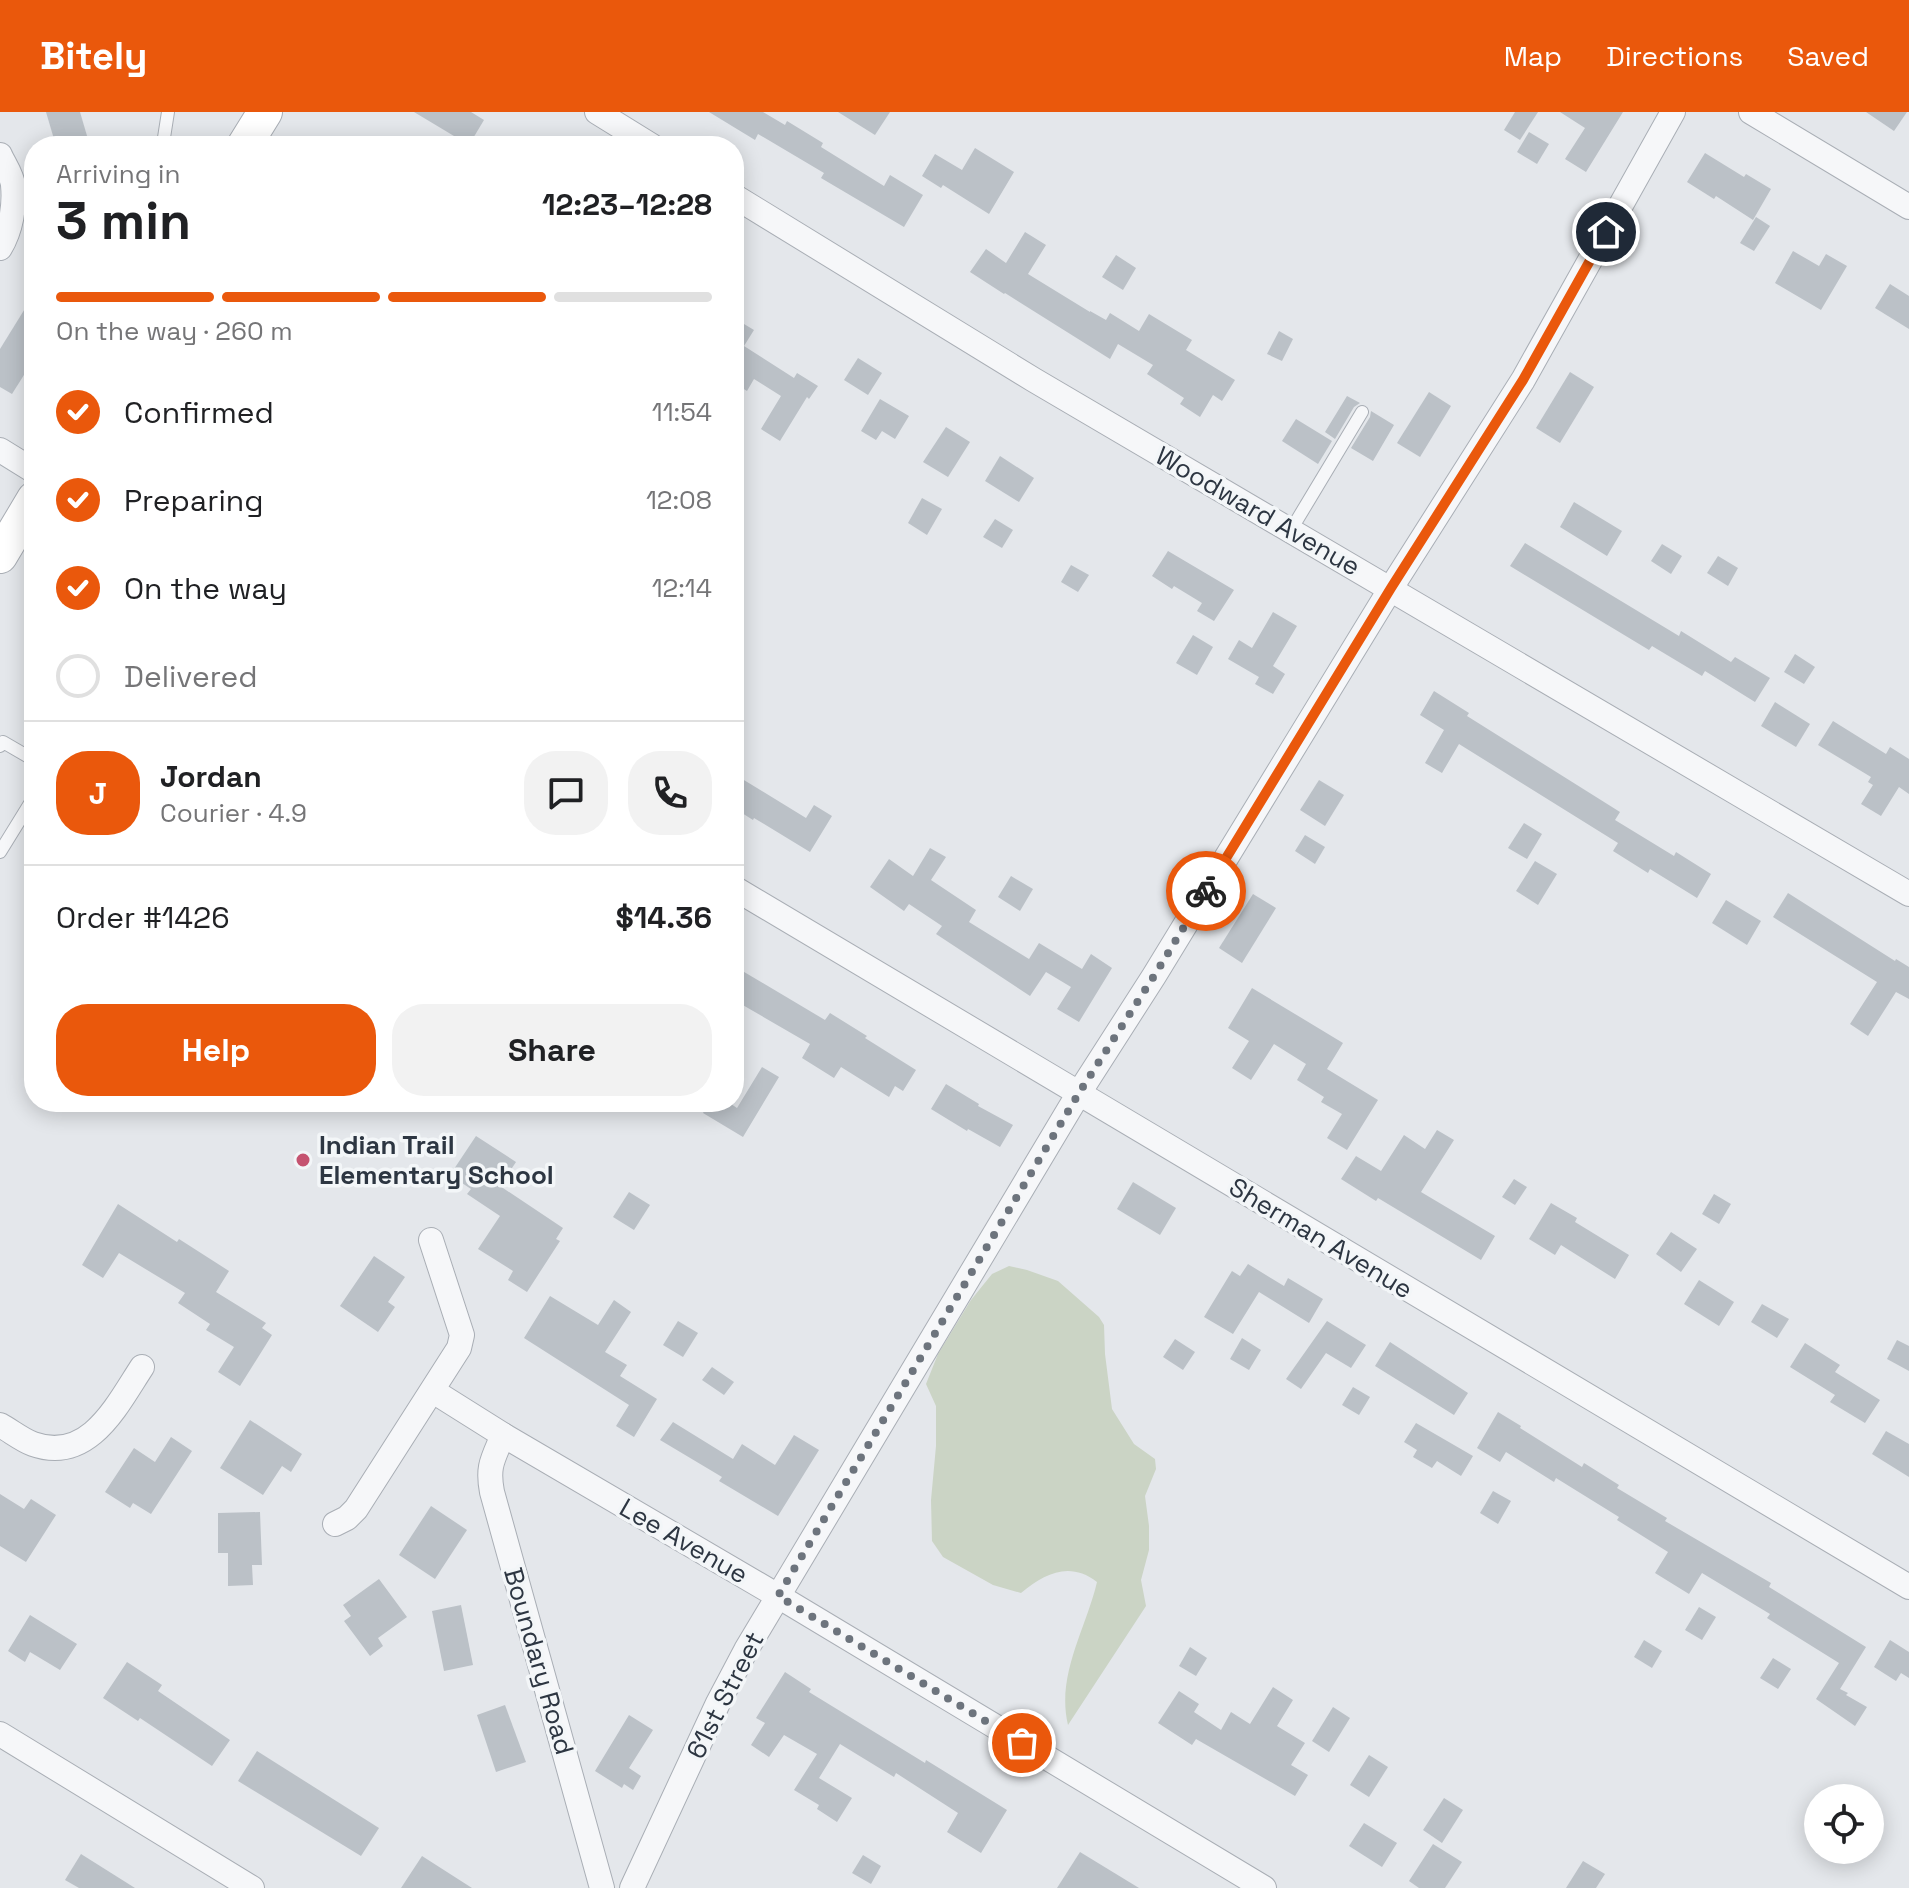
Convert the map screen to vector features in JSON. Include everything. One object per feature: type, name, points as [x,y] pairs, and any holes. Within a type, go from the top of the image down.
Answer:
[{"type":"main road","points":[[250,136],[265,112]]},
{"type":"main road","points":[[0,556],[24,516]]},
{"type":"street","points":[[597,112],[628,136]]},
{"type":"street","name":"61st Street","points":[[632,1888],[746,1650],[1079,1093],[1523,380],[1673,112]]},
{"type":"street","points":[[1751,112],[1909,207]]},
{"type":"street","points":[[0,155],[13,182],[11,221],[0,248]]},
{"type":"street","name":"Woodward Avenue","points":[[744,202],[1034,380],[1909,894]]},
{"type":"street","points":[[0,450],[24,465]]},
{"type":"street","name":"Sherman Avenue","points":[[744,894],[1909,1587]]},
{"type":"street","points":[[335,1524],[356,1509],[459,1348],[462,1335],[431,1240]]},
{"type":"street","points":[[0,1425],[33,1444],[55,1448],[75,1444],[96,1433],[142,1367]]},
{"type":"street","name":"Lee Avenue","points":[[433,1391],[1264,1888]]},
{"type":"street","name":"Boundary Road","points":[[503,1435],[491,1463],[489,1475],[492,1492],[602,1888]]},
{"type":"street","points":[[0,1734],[252,1888]]},
{"type":"lane","points":[[164,136],[168,112]]},
{"type":"lane","points":[[1291,530],[1362,412]]},
{"type":"lane","points":[[0,746],[3,742],[24,754]]},
{"type":"lane","points":[[0,852],[24,813]]},
{"type":"green space","points":[[1009,1266],[1058,1281],[1099,1317],[1104,1325],[1112,1409],[1134,1444],[1155,1459],[1156,1469],[1145,1496],[1149,1550],[1141,1580],[1146,1606],[1068,1725],[1065,1706],[1069,1670],[1097,1582],[1077,1572],[1058,1572],[1039,1580],[1021,1593],[993,1585],[943,1557],[932,1541],[936,1406],[926,1384],[938,1354],[971,1300],[992,1274]]},
{"type":"building","points":[[46,112],[80,112],[87,136],[53,136]]},
{"type":"building","points":[[414,112],[471,112],[484,120],[474,136],[454,136]]},
{"type":"building","points":[[709,112],[763,112],[785,125],[787,121],[823,143],[821,147],[884,186],[890,175],[923,195],[904,227],[821,178],[824,173],[758,134],[755,140]]},
{"type":"building","points":[[838,112],[890,112],[875,135]]},
{"type":"building","points":[[1515,112],[1538,112],[1520,140],[1504,130]]},
{"type":"building","points":[[1560,112],[1623,112],[1586,172],[1565,159],[1585,128]]},
{"type":"building","points":[[1866,112],[1907,112],[1894,131]]},
{"type":"building","points":[[1529,132],[1549,144],[1537,164],[1517,152]]},
{"type":"building","points":[[975,148],[1014,172],[989,214],[943,185],[941,188],[922,176],[935,154],[962,170]]},
{"type":"building","points":[[1705,153],[1771,189],[1753,220],[1687,182]]},
{"type":"building","points":[[1756,217],[1770,226],[1754,251],[1740,243]]},
{"type":"building","points":[[1025,232],[1046,245],[1028,274],[1106,320],[1110,313],[1139,331],[1149,314],[1192,340],[1186,350],[1235,380],[1222,401],[1213,395],[1200,417],[1180,404],[1184,398],[1147,374],[1153,365],[1118,344],[1110,359],[970,272],[986,249],[1006,263]]},
{"type":"building","points":[[1793,251],[1819,266],[1826,254],[1847,266],[1821,310],[1775,283]]},
{"type":"building","points":[[1116,255],[1136,268],[1123,290],[1102,277]]},
{"type":"building","points":[[1890,284],[1909,296],[1909,329],[1875,308]]},
{"type":"building","points":[[24,310],[24,375],[12,394],[0,387],[0,349]]},
{"type":"building","points":[[744,324],[754,330],[744,346]]},
{"type":"building","points":[[1279,331],[1293,339],[1282,361],[1267,354]]},
{"type":"building","points":[[744,346],[794,378],[797,373],[818,386],[809,399],[807,397],[780,441],[761,429],[781,396],[754,379],[747,391],[744,389]]},
{"type":"building","points":[[858,358],[882,373],[868,395],[844,380]]},
{"type":"building","points":[[1570,372],[1594,387],[1560,443],[1536,428]]},
{"type":"building","points":[[1429,392],[1451,406],[1420,457],[1397,443]]},
{"type":"building","points":[[1347,396],[1360,403],[1354,407],[1335,439],[1325,432]]},
{"type":"building","points":[[880,399],[909,416],[895,439],[882,431],[876,440],[861,431]]},
{"type":"building","points":[[1371,411],[1394,425],[1373,461],[1351,448]]},
{"type":"building","points":[[1296,419],[1332,441],[1318,464],[1282,441]]},
{"type":"building","points":[[946,427],[970,442],[948,477],[923,462]]},
{"type":"building","points":[[1000,456],[1034,478],[1019,502],[985,481]]},
{"type":"building","points":[[922,498],[942,509],[927,535],[908,523]]},
{"type":"building","points":[[1574,502],[1622,531],[1607,556],[1560,527]]},
{"type":"building","points":[[995,519],[1013,530],[1002,548],[983,537]]},
{"type":"building","points":[[1525,543],[1679,636],[1681,631],[1731,662],[1735,657],[1770,678],[1755,702],[1705,671],[1702,676],[1652,646],[1649,650],[1510,566]]},
{"type":"building","points":[[1662,544],[1682,556],[1671,574],[1651,561]]},
{"type":"building","points":[[1168,551],[1234,590],[1214,621],[1197,611],[1202,603],[1152,576]]},
{"type":"building","points":[[1718,556],[1738,568],[1728,586],[1707,573]]},
{"type":"building","points":[[1071,565],[1089,575],[1078,592],[1061,582]]},
{"type":"building","points":[[1273,612],[1297,626],[1273,666],[1285,674],[1273,694],[1255,684],[1259,677],[1228,659],[1239,640],[1252,648]]},
{"type":"building","points":[[1193,635],[1213,647],[1197,675],[1176,663]]},
{"type":"building","points":[[1795,654],[1815,667],[1804,684],[1784,672]]},
{"type":"building","points":[[1434,691],[1469,713],[1467,716],[1620,812],[1615,820],[1674,856],[1676,852],[1711,874],[1697,898],[1613,851],[1618,843],[1459,744],[1442,773],[1425,763],[1444,730],[1420,715]]},
{"type":"building","points":[[1775,702],[1810,724],[1796,747],[1761,726]]},
{"type":"building","points":[[1833,721],[1886,754],[1890,747],[1909,759],[1909,794],[1899,787],[1881,816],[1861,804],[1873,785],[1868,782],[1871,777],[1818,745]]},
{"type":"building","points":[[744,780],[806,818],[814,805],[832,816],[810,852],[744,814]]},
{"type":"building","points":[[1319,780],[1344,795],[1325,826],[1300,810]]},
{"type":"building","points":[[1524,823],[1542,834],[1527,859],[1508,848]]},
{"type":"building","points":[[1305,835],[1325,847],[1315,864],[1295,851]]},
{"type":"building","points":[[930,848],[946,857],[931,880],[976,910],[969,922],[1029,959],[1039,943],[1082,969],[1091,954],[1112,968],[1079,1022],[1057,1009],[1071,987],[1046,972],[1030,996],[936,934],[942,926],[909,904],[904,911],[870,887],[889,859],[913,876]]},
{"type":"building","points":[[1535,861],[1557,874],[1538,905],[1516,891]]},
{"type":"building","points":[[1011,876],[1033,889],[1020,911],[998,897]]},
{"type":"building","points":[[1788,893],[1909,967],[1909,999],[1896,992],[1868,1036],[1850,1024],[1877,982],[1773,917]]},
{"type":"building","points":[[1253,894],[1276,908],[1242,963],[1219,948]]},
{"type":"building","points":[[1726,900],[1761,921],[1747,945],[1712,923]]},
{"type":"building","points":[[744,972],[825,1020],[830,1013],[916,1070],[903,1091],[895,1086],[889,1097],[841,1067],[834,1078],[802,1058],[810,1044],[744,1006]]},
{"type":"building","points":[[1252,988],[1343,1043],[1327,1069],[1378,1100],[1347,1150],[1327,1138],[1342,1114],[1321,1102],[1324,1097],[1297,1080],[1306,1064],[1274,1044],[1251,1080],[1232,1068],[1249,1041],[1228,1028]]},
{"type":"building","points":[[762,1067],[779,1077],[743,1137],[703,1113],[744,1112],[744,1097]]},
{"type":"building","points":[[946,1084],[1013,1125],[1000,1147],[931,1109]]},
{"type":"building","points":[[1437,1130],[1454,1140],[1421,1192],[1495,1236],[1481,1260],[1341,1179],[1356,1156],[1381,1171],[1404,1135],[1425,1149]]},
{"type":"building","points":[[476,1136],[516,1162],[500,1186],[563,1228],[556,1239],[560,1241],[527,1292],[508,1280],[513,1271],[478,1249],[500,1216],[467,1194],[471,1189],[450,1175]]},
{"type":"building","points":[[1514,1179],[1527,1187],[1515,1205],[1502,1197]]},
{"type":"building","points":[[1133,1182],[1176,1208],[1160,1235],[1117,1209]]},
{"type":"building","points":[[629,1192],[650,1205],[634,1230],[613,1217]]},
{"type":"building","points":[[1714,1194],[1731,1204],[1719,1224],[1702,1214]]},
{"type":"building","points":[[1551,1203],[1577,1218],[1575,1222],[1629,1255],[1615,1279],[1561,1245],[1555,1255],[1529,1239]]},
{"type":"building","points":[[118,1204],[229,1271],[216,1292],[266,1323],[262,1328],[272,1335],[240,1386],[218,1372],[234,1347],[206,1330],[210,1324],[178,1303],[185,1293],[119,1253],[103,1278],[82,1265]]},
{"type":"building","points":[[1671,1232],[1697,1249],[1681,1272],[1656,1254]]},
{"type":"building","points":[[374,1256],[405,1277],[388,1302],[395,1307],[378,1332],[340,1306]]},
{"type":"building","points":[[1248,1264],[1284,1286],[1288,1278],[1323,1299],[1309,1323],[1259,1292],[1233,1334],[1204,1317],[1232,1271],[1240,1276]]},
{"type":"building","points":[[1699,1280],[1734,1302],[1719,1326],[1684,1304]]},
{"type":"building","points":[[550,1296],[598,1325],[614,1300],[631,1312],[605,1352],[627,1365],[620,1376],[657,1399],[634,1437],[616,1426],[629,1405],[524,1338]]},
{"type":"building","points":[[1762,1304],[1789,1319],[1777,1338],[1751,1322]]},
{"type":"building","points":[[678,1321],[698,1333],[683,1357],[663,1345]]},
{"type":"building","points":[[1327,1321],[1366,1345],[1351,1368],[1326,1353],[1301,1389],[1286,1379]]},
{"type":"building","points":[[1242,1338],[1261,1350],[1249,1370],[1230,1359]]},
{"type":"building","points":[[1175,1339],[1195,1352],[1183,1370],[1163,1357]]},
{"type":"building","points":[[1897,1340],[1909,1346],[1909,1371],[1887,1359]]},
{"type":"building","points":[[1390,1342],[1468,1393],[1454,1415],[1375,1366]]},
{"type":"building","points":[[1805,1343],[1840,1365],[1835,1372],[1880,1400],[1865,1423],[1830,1402],[1835,1395],[1790,1367]]},
{"type":"building","points":[[712,1367],[734,1382],[724,1395],[702,1380]]},
{"type":"building","points":[[1353,1387],[1370,1397],[1359,1415],[1342,1405]]},
{"type":"building","points":[[1498,1412],[1582,1467],[1584,1463],[1619,1485],[1617,1488],[1667,1518],[1665,1521],[1771,1583],[1769,1587],[1866,1647],[1840,1689],[1867,1707],[1855,1726],[1816,1699],[1839,1663],[1767,1618],[1770,1614],[1702,1573],[1689,1594],[1655,1573],[1668,1552],[1617,1520],[1619,1517],[1506,1452],[1500,1462],[1477,1448]]},
{"type":"building","points":[[250,1420],[302,1454],[291,1472],[282,1466],[263,1495],[220,1468]]},
{"type":"building","points":[[673,1422],[733,1459],[742,1444],[775,1465],[794,1435],[819,1450],[778,1516],[719,1481],[722,1477],[660,1440]]},
{"type":"building","points":[[1416,1423],[1473,1456],[1461,1476],[1437,1461],[1432,1468],[1413,1457],[1417,1450],[1404,1442]]},
{"type":"building","points":[[1886,1431],[1909,1444],[1909,1477],[1872,1454]]},
{"type":"building","points":[[171,1437],[192,1451],[151,1514],[133,1503],[130,1508],[105,1492],[134,1448],[155,1462]]},
{"type":"building","points":[[1493,1491],[1511,1501],[1498,1524],[1480,1513]]},
{"type":"building","points":[[0,1494],[24,1509],[31,1499],[56,1515],[26,1562],[0,1546]]},
{"type":"building","points":[[431,1506],[467,1530],[435,1579],[399,1555]]},
{"type":"building","points":[[260,1512],[262,1565],[252,1565],[253,1585],[228,1586],[228,1553],[218,1553],[218,1513]]},
{"type":"building","points":[[379,1579],[407,1617],[378,1638],[383,1646],[370,1656],[344,1621],[351,1616],[343,1605]]},
{"type":"building","points":[[461,1605],[473,1665],[444,1671],[432,1611]]},
{"type":"building","points":[[1699,1607],[1716,1617],[1702,1640],[1685,1630]]},
{"type":"building","points":[[30,1615],[77,1644],[60,1670],[30,1652],[25,1662],[8,1651]]},
{"type":"building","points":[[1644,1640],[1662,1651],[1652,1668],[1634,1657]]},
{"type":"building","points":[[1890,1640],[1909,1652],[1909,1678],[1901,1673],[1896,1681],[1874,1667]]},
{"type":"building","points":[[1190,1647],[1207,1658],[1196,1676],[1179,1666]]},
{"type":"building","points":[[1773,1658],[1791,1669],[1778,1689],[1760,1678]]},
{"type":"building","points":[[127,1662],[162,1685],[158,1691],[230,1740],[212,1766],[140,1718],[138,1721],[103,1698]]},
{"type":"building","points":[[785,1672],[811,1689],[809,1692],[1007,1810],[981,1853],[947,1832],[958,1813],[896,1773],[894,1777],[840,1744],[819,1778],[852,1798],[837,1822],[817,1809],[819,1805],[794,1790],[817,1754],[784,1735],[769,1757],[751,1745],[765,1723],[756,1718]]},
{"type":"building","points":[[1273,1687],[1293,1700],[1277,1726],[1305,1743],[1291,1765],[1308,1775],[1295,1796],[1196,1739],[1192,1745],[1158,1723],[1179,1691],[1199,1704],[1194,1712],[1221,1730],[1231,1712],[1250,1724]]},
{"type":"building","points":[[505,1705],[526,1762],[496,1772],[477,1715]]},
{"type":"building","points":[[1333,1707],[1350,1718],[1329,1752],[1312,1741]]},
{"type":"building","points":[[629,1715],[653,1730],[629,1768],[641,1776],[633,1790],[624,1784],[622,1788],[595,1771]]},
{"type":"building","points":[[257,1751],[379,1828],[361,1856],[238,1781]]},
{"type":"building","points":[[1369,1755],[1388,1767],[1369,1797],[1350,1785]]},
{"type":"building","points":[[1444,1798],[1463,1810],[1442,1843],[1423,1830]]},
{"type":"building","points":[[1364,1823],[1397,1843],[1382,1867],[1349,1846]]},
{"type":"building","points":[[1433,1844],[1462,1862],[1445,1888],[1419,1888],[1409,1881]]},
{"type":"building","points":[[1080,1852],[1139,1888],[1057,1888]]},
{"type":"building","points":[[81,1854],[135,1888],[79,1888],[65,1880]]},
{"type":"building","points":[[863,1855],[881,1866],[871,1884],[852,1873]]},
{"type":"building","points":[[422,1856],[472,1888],[401,1888]]},
{"type":"building","points":[[1583,1861],[1605,1874],[1596,1888],[1566,1888]]},
{"type":"way so far","points":[[1022,1743],[778,1596],[1079,1093],[1206,891]]},
{"type":"place","name":"Indian Trail Elementary School","points":[[303,1160]]},
{"type":"route","points":[[1206,891],[1391,588],[1523,380],[1606,232]]}]
